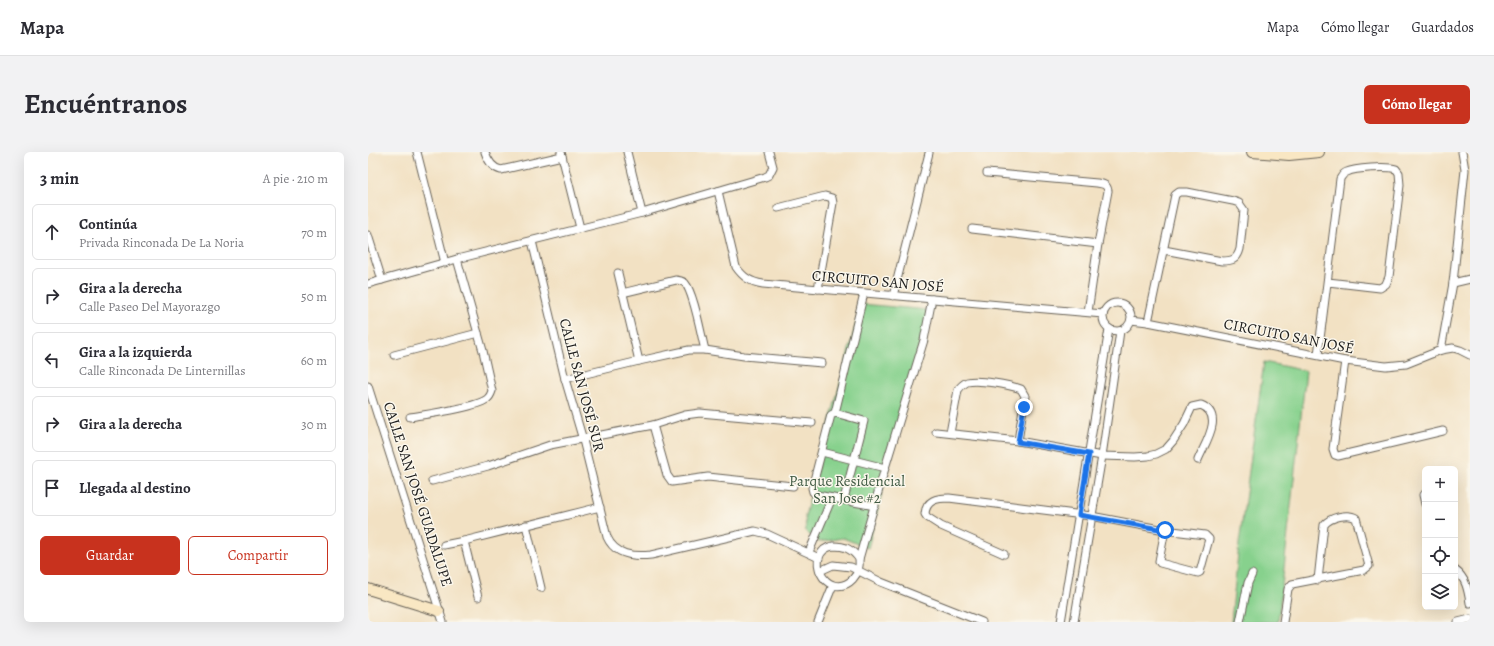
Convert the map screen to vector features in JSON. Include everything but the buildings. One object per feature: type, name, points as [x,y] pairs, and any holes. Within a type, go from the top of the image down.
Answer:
[{"type":"street","points":[[417,152],[445,263]]},
{"type":"street","points":[[627,152],[642,212]]},
{"type":"street","points":[[368,284],[457,259],[642,212],[765,177],[772,167],[769,152]]},
{"type":"street","points":[[1252,152],[1289,155],[1319,152]]},
{"type":"street","points":[[1462,152],[1468,169],[1453,283],[1441,350],[1453,348],[1470,355]]},
{"type":"street","points":[[486,153],[491,165],[496,169],[501,170],[561,154],[580,228]]},
{"type":"street","points":[[894,296],[929,153]]},
{"type":"street","points":[[1318,355],[1339,186],[1342,176],[1350,171],[1384,167],[1396,168],[1399,173],[1400,185],[1388,281],[1380,288],[1328,282]]},
{"type":"street","points":[[987,173],[1089,182],[1102,184],[1108,187],[1088,312]]},
{"type":"street","name":"CIRCUITO SAN JOSÉ","points":[[718,190],[733,260],[740,273],[752,282],[1103,314]]},
{"type":"street","points":[[1148,322],[1164,250],[1173,198],[1177,193],[1187,192],[1233,201],[1239,203],[1244,210],[1240,249],[1234,260],[1222,261],[1164,250]]},
{"type":"street","points":[[778,208],[825,196],[832,198],[833,203],[818,289]]},
{"type":"street","points":[[972,229],[1098,244]]},
{"type":"street","points":[[368,235],[382,280]]},
{"type":"street","name":"CALLE SAN JOSÉ SUR","points":[[532,241],[565,379],[583,440],[610,544],[615,549],[630,555],[651,555],[755,531],[767,534],[809,552],[819,558]]},
{"type":"street","points":[[410,418],[471,405],[483,401],[490,396],[492,391],[491,382],[457,259]]},
{"type":"street","points":[[618,273],[639,361]]},
{"type":"street","points":[[1453,283],[1470,279]]},
{"type":"street","points":[[622,293],[681,280],[689,289],[705,350]]},
{"type":"street","points":[[864,293],[835,413],[831,414],[812,488],[813,492],[817,495],[875,506]]},
{"type":"street","points":[[860,559],[850,549],[843,546],[827,547],[823,550],[819,558],[820,571],[823,577],[833,584],[842,584],[849,582],[855,577],[859,570],[860,559],[885,468],[924,340],[932,299]]},
{"type":"street","points":[[1120,303],[1129,309],[1131,320],[1127,327],[1120,331],[1109,328],[1104,322],[1103,314],[1110,305],[1120,303]]},
{"type":"street","name":"CIRCUITO SAN JOSÉ","points":[[1131,320],[1148,322],[1345,361],[1386,366],[1406,364],[1441,350]]},
{"type":"street","points":[[1074,622],[1085,516],[1096,455],[1109,328]]},
{"type":"street","points":[[1061,622],[1085,516],[1120,331]]},
{"type":"street","points":[[394,355],[478,333]]},
{"type":"street","points":[[565,379],[689,350],[705,350],[744,356],[822,363]]},
{"type":"street","points":[[1345,361],[1332,449],[1335,455],[1338,456],[1443,432]]},
{"type":"street","points":[[950,433],[958,390],[962,385],[971,382],[1006,384],[1021,389],[1025,396],[1018,442]]},
{"type":"street","name":"CALLE SAN JOSÉ GUADALUPE","points":[[368,386],[443,622]]},
{"type":"street","points":[[936,432],[1018,442],[1096,455],[1135,458],[1156,454],[1166,449],[1184,424],[1192,407],[1201,404],[1210,410],[1213,420],[1213,428],[1198,460]]},
{"type":"street","points":[[432,481],[488,466],[550,445],[572,440],[583,440],[653,425],[685,415],[700,413],[812,423]]},
{"type":"street","points":[[835,413],[864,422],[844,500]]},
{"type":"street","points":[[653,425],[667,475],[672,482],[708,477],[792,486]]},
{"type":"street","points":[[822,452],[885,468]]},
{"type":"street","points":[[809,552],[832,498]]},
{"type":"street","points":[[1004,554],[927,517],[925,514],[927,506],[933,500],[949,498],[1085,516],[1165,530],[1205,535],[1208,536],[1209,539],[1200,572],[1198,573],[1160,563],[1159,561],[1165,530]]},
{"type":"street","points":[[444,544],[464,541],[600,507]]},
{"type":"street","points":[[1283,622],[1289,587],[1292,584],[1318,580],[1364,570],[1369,566],[1356,518],[1345,516],[1328,520],[1326,523],[1324,528],[1318,580]]},
{"type":"street","points":[[526,525],[541,588]]},
{"type":"street","points":[[464,541],[478,597]]},
{"type":"street","points":[[820,571],[833,565],[840,564],[859,570],[881,582],[982,622]]},
{"type":"street","points":[[1458,573],[1466,582],[1470,603]]},
{"type":"street","points":[[1240,622],[1248,583],[1252,574]]},
{"type":"street","points":[[818,622],[833,584]]},
{"type":"street","name":"CALLE SAN JOSÉ GUADALUPE","points":[[368,589],[439,611]]},
{"type":"street","points":[[1458,622],[1470,619]]},
{"type":"green space","name":"Parque Residencial San Jose #2","points":[[861,304],[929,310],[868,548],[843,538],[819,542],[806,532],[805,516]]},
{"type":"green space","points":[[1264,362],[1306,371],[1278,622],[1231,622],[1239,544]]},
{"type":"route","points":[[1024,407],[1018,442],[1089,454],[1079,515],[1165,530]]}]
